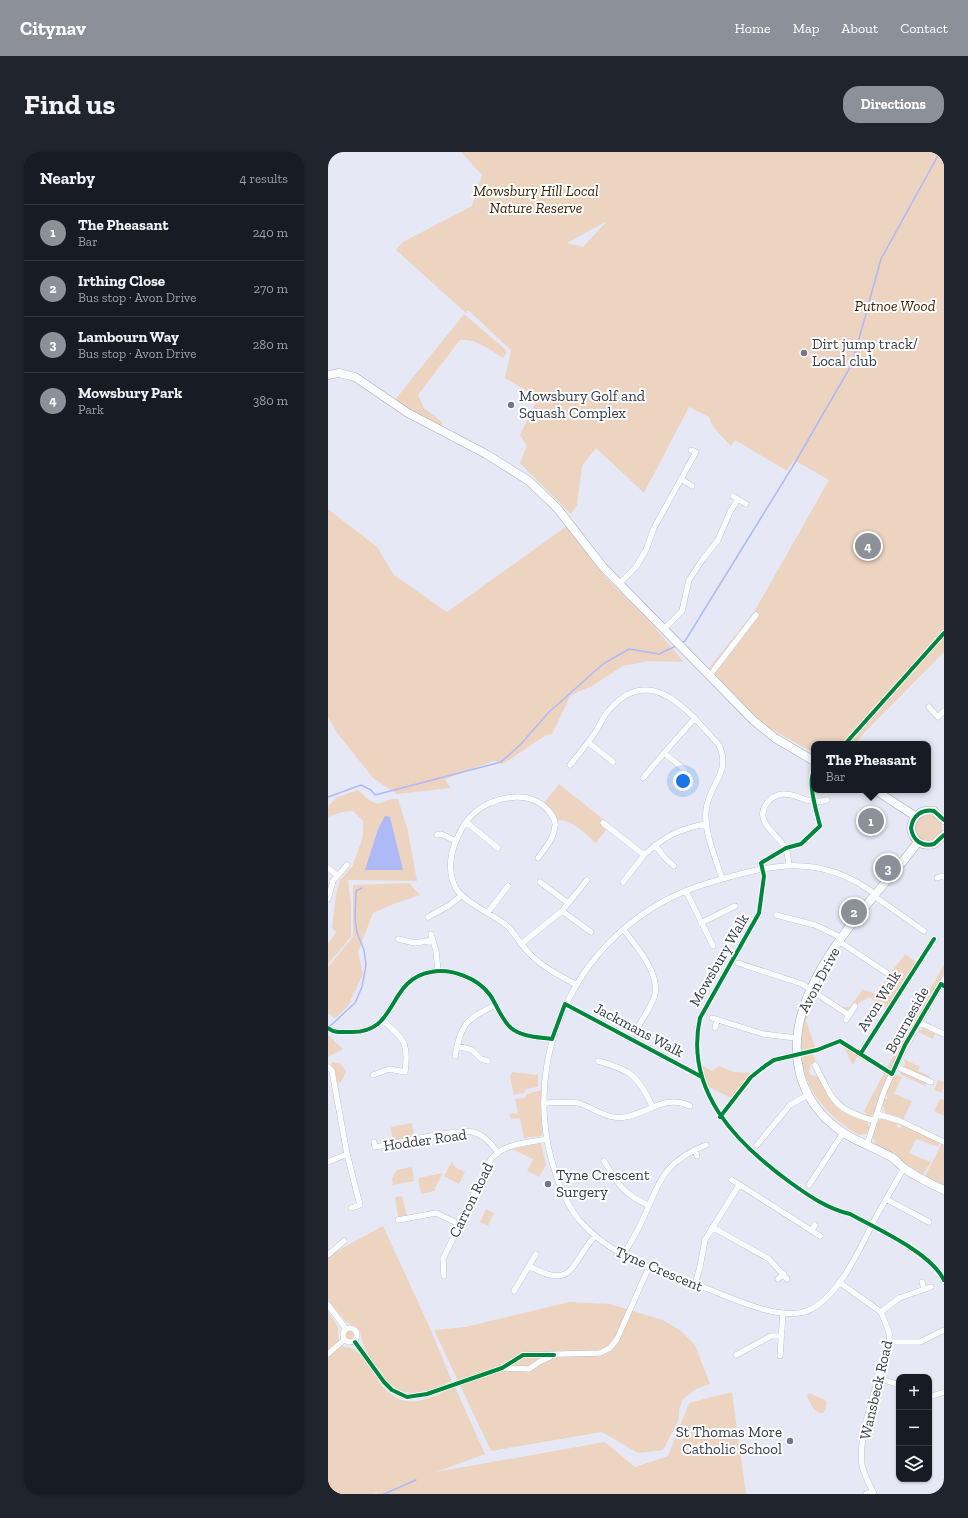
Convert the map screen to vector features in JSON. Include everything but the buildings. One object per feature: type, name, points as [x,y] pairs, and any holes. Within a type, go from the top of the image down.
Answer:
[{"type":"main road","points":[[328,374],[339,373],[355,377],[408,414],[486,454],[529,481],[558,509],[603,567],[665,628],[754,721],[775,738],[811,759]]},
{"type":"main road","points":[[880,793],[915,816]]},
{"type":"main road","points":[[942,815],[929,810],[923,811],[915,816],[911,828],[912,834],[918,842],[929,845],[939,842],[944,837]]},
{"type":"main road","name":"Avon Drive","points":[[918,842],[840,940],[812,989],[803,1006],[796,1038],[797,1061],[801,1079],[808,1095],[831,1124],[843,1133],[894,1159],[904,1168],[944,1190]]},
{"type":"street","points":[[619,584],[640,562],[654,528],[696,452],[691,450]]},
{"type":"street","points":[[681,479],[692,486]]},
{"type":"street","points":[[665,628],[682,611],[689,580],[718,540],[736,498],[746,504]]},
{"type":"street","points":[[710,675],[756,615]]},
{"type":"street","points":[[570,765],[588,743],[607,712],[615,703],[628,695],[640,691],[659,692],[683,706],[720,745],[723,754],[724,764],[722,772],[706,804],[706,824],[722,879]]},
{"type":"street","points":[[929,707],[938,717],[944,711]]},
{"type":"street","points":[[643,778],[695,718]]},
{"type":"street","points":[[588,743],[613,762]]},
{"type":"street","points":[[664,753],[685,770]]},
{"type":"street","points":[[789,865],[786,848],[764,822],[763,814],[765,806],[770,799],[783,794],[809,802],[827,800]]},
{"type":"street","points":[[538,858],[550,841],[555,823],[550,812],[536,801],[518,797],[498,800],[479,809],[466,822],[456,841],[450,860],[456,888],[461,896],[508,926],[521,944],[541,963],[577,985]]},
{"type":"street","points":[[466,822],[498,848]]},
{"type":"street","points":[[604,823],[644,855]]},
{"type":"street","points":[[623,882],[644,855],[655,845],[675,832],[706,824]]},
{"type":"street","points":[[441,833],[456,841]]},
{"type":"street","points":[[655,845],[665,858],[674,866]]},
{"type":"street","points":[[328,899],[333,881],[347,865]]},
{"type":"street","name":"Tyne Crescent","points":[[904,1168],[852,1263],[839,1282],[826,1297],[807,1311],[784,1313],[753,1306],[649,1267],[624,1256],[606,1246],[578,1218],[567,1202],[558,1181],[547,1139],[544,1103],[546,1060],[565,1004],[602,949],[639,917],[686,891],[722,879],[789,865],[807,865],[839,872],[861,884],[924,931]]},
{"type":"street","points":[[328,868],[337,875]]},
{"type":"street","points":[[521,944],[562,911],[586,880]]},
{"type":"street","points":[[540,882],[568,903]]},
{"type":"street","points":[[488,912],[508,886]]},
{"type":"street","points":[[686,891],[713,946]]},
{"type":"street","points":[[428,917],[461,896]]},
{"type":"street","points":[[701,923],[728,913],[734,906]]},
{"type":"street","points":[[562,911],[591,932]]},
{"type":"street","points":[[776,915],[815,925],[840,940],[887,973]]},
{"type":"street","points":[[624,930],[651,970],[655,982],[656,993],[638,1027]]},
{"type":"street","points":[[398,938],[415,943],[432,937],[436,951],[438,971]]},
{"type":"street","points":[[738,963],[786,978],[812,989],[847,1017],[855,1006]]},
{"type":"street","points":[[329,1029],[343,1032],[361,1033],[369,1031],[382,1020],[403,986],[421,975],[438,971],[468,977],[477,982],[491,996],[495,1005],[511,1028],[526,1035],[552,1039]]},
{"type":"street","name":"Bourneside","points":[[867,1145],[895,1066],[918,1022],[943,983]]},
{"type":"street","points":[[455,1056],[462,1027],[467,1021],[495,1005]]},
{"type":"street","points":[[715,1028],[715,1019],[763,1034],[796,1038]]},
{"type":"street","points":[[373,1075],[389,1069],[405,1072],[407,1050],[404,1042],[382,1020]]},
{"type":"street","points":[[918,1022],[944,1034]]},
{"type":"street","points":[[457,1046],[472,1050],[481,1058],[488,1060]]},
{"type":"street","points":[[598,1061],[617,1067],[630,1074],[641,1083],[652,1106]]},
{"type":"street","points":[[815,1065],[834,1100],[841,1108],[851,1114],[875,1121]]},
{"type":"street","points":[[328,1066],[332,1071],[347,1154],[360,1205],[351,1208]]},
{"type":"street","points":[[895,1066],[931,1082]]},
{"type":"street","points":[[757,1144],[790,1105],[808,1095]]},
{"type":"street","points":[[544,1103],[578,1104],[614,1117],[624,1117],[668,1101],[676,1105],[690,1106]]},
{"type":"street","points":[[877,1114],[900,1121],[944,1142]]},
{"type":"street","name":"Hodder Road","points":[[374,1142],[375,1147],[452,1133],[472,1132],[483,1136],[497,1151]]},
{"type":"street","points":[[810,1185],[843,1133]]},
{"type":"street","name":"Carron Road","points":[[444,1276],[443,1259],[491,1159],[497,1151],[504,1147],[547,1139]]},
{"type":"street","points":[[624,1256],[641,1223],[654,1190],[671,1166],[681,1157],[696,1153],[706,1145]]},
{"type":"street","points":[[328,1162],[347,1154]]},
{"type":"street","points":[[604,1161],[621,1188],[627,1194],[648,1205]]},
{"type":"street","points":[[732,1180],[814,1228],[820,1236]]},
{"type":"street","points":[[695,1284],[700,1268],[704,1240],[739,1185]]},
{"type":"street","points":[[886,1199],[929,1222]]},
{"type":"street","points":[[398,1220],[436,1213],[459,1224]]},
{"type":"street","points":[[712,1227],[769,1259],[785,1276],[778,1279]]},
{"type":"street","points":[[529,1266],[546,1275],[560,1275],[570,1270],[577,1264],[586,1246],[595,1236]]},
{"type":"street","points":[[328,1255],[344,1241]]},
{"type":"street","points":[[514,1287],[536,1254]]},
{"type":"street","points":[[355,1342],[384,1382],[392,1390],[407,1397],[427,1394],[502,1368],[523,1355],[590,1355],[600,1353],[610,1348],[618,1339],[649,1267]]},
{"type":"street","points":[[839,1282],[881,1312],[899,1298],[931,1287]]},
{"type":"street","points":[[922,1282],[924,1289]]},
{"type":"street","points":[[328,1305],[346,1329]]},
{"type":"street","name":"Wansbeck Road","points":[[874,1493],[862,1466],[862,1458],[869,1410],[890,1342],[889,1332],[881,1312]]},
{"type":"street","points":[[780,1356],[784,1313]]},
{"type":"street","points":[[351,1327],[356,1330],[358,1336],[355,1342],[350,1343],[344,1340],[342,1334],[346,1329],[351,1327]]},
{"type":"street","points":[[890,1342],[920,1342],[944,1331]]},
{"type":"street","points":[[736,1355],[771,1336],[782,1336]]},
{"type":"street","points":[[328,1354],[344,1340]]},
{"type":"street","points":[[502,1368],[528,1369],[554,1355]]},
{"type":"street","points":[[879,1378],[896,1384]]},
{"type":"street","points":[[932,1396],[944,1392]]},
{"type":"street","points":[[866,1494],[874,1493]]},
{"type":"green space","points":[[461,152],[944,152],[944,652],[857,741],[811,741],[811,751],[764,725],[709,668],[754,612],[829,480],[794,460],[787,471],[735,440],[731,446],[713,427],[709,417],[689,407],[644,493],[596,448],[582,466],[577,505],[571,514],[520,463],[527,446],[520,435],[538,398],[505,378],[511,350],[468,310],[466,313],[396,250],[403,242],[472,206],[482,175]],"holes":[[[607,221],[583,247],[567,243]]]},
{"type":"green space","points":[[464,314],[506,350],[506,354],[503,358],[477,343],[460,340],[418,395],[424,408],[442,422],[442,429],[394,401]]},
{"type":"green space","points":[[328,509],[377,547],[394,575],[447,612],[567,526],[605,577],[649,621],[684,662],[650,661],[623,666],[592,686],[571,695],[552,734],[546,735],[503,764],[494,761],[445,779],[450,788],[397,794],[373,778],[338,734],[328,717]]},
{"type":"green space","points":[[559,784],[603,819],[600,824],[606,830],[596,843],[574,825],[569,822],[558,820],[551,808],[544,803]]},
{"type":"green space","points":[[358,790],[374,803],[398,799],[408,831],[417,881],[348,880],[351,905],[351,937],[328,964],[328,944],[336,932],[332,928],[336,895],[340,880],[352,867],[363,837],[363,821],[353,811],[342,812],[328,817],[328,806],[337,797]]},
{"type":"green space","points":[[928,814],[938,818],[942,828],[938,838],[928,842],[918,838],[914,828],[918,818]]},
{"type":"green space","points":[[409,883],[420,895],[373,913],[358,952],[363,974],[348,1006],[335,1018],[328,1013],[328,967],[353,937],[353,885]]},
{"type":"green space","points":[[905,954],[916,962],[888,1009],[869,997],[847,1010],[841,1007],[850,1007],[863,989],[875,994]]},
{"type":"green space","points":[[944,965],[944,974],[898,1054],[873,1115],[868,1117],[864,1111],[913,1018]]},
{"type":"green space","points":[[809,1003],[812,1004],[806,1021],[816,1049],[811,1051],[816,1061],[811,1064],[809,1071],[811,1075],[818,1077],[827,1094],[841,1111],[848,1115],[867,1121],[870,1128],[866,1134],[858,1135],[840,1122],[826,1109],[815,1094],[807,1079],[802,1063],[801,1045]]},
{"type":"green space","points":[[923,1028],[935,1034],[933,1039],[918,1032]]},
{"type":"green space","points":[[328,1035],[343,1049],[328,1057]]},
{"type":"green space","points":[[841,1042],[883,1069],[857,1057],[853,1065]]},
{"type":"green space","points":[[904,1059],[920,1067],[918,1071],[930,1076],[925,1086],[900,1074],[905,1064]]},
{"type":"green space","points":[[332,1062],[341,1064],[346,1072],[341,1082],[337,1083],[334,1068],[331,1065]]},
{"type":"green space","points":[[700,1064],[712,1071],[719,1066],[734,1072],[752,1073],[731,1098],[707,1086]]},
{"type":"green space","points":[[512,1072],[538,1075],[538,1087],[526,1089],[524,1093],[514,1095],[510,1077]]},
{"type":"green space","points":[[896,1074],[902,1077],[894,1094],[912,1101],[903,1120],[885,1113],[884,1107],[882,1106],[884,1099],[887,1099],[886,1093],[894,1075]]},
{"type":"green space","points":[[938,1080],[944,1082],[942,1093],[934,1090]]},
{"type":"green space","points":[[541,1090],[543,1131],[541,1136],[524,1138],[520,1118],[511,1119],[509,1114],[518,1113],[515,1099],[524,1098],[527,1094]]},
{"type":"green space","points":[[940,1099],[944,1100],[944,1116],[934,1111]]},
{"type":"green space","points":[[882,1118],[898,1123],[897,1127],[900,1128],[903,1125],[940,1142],[938,1147],[916,1139],[909,1153],[931,1162],[923,1175],[893,1155],[876,1146],[873,1136],[877,1121]]},
{"type":"green space","points":[[412,1123],[414,1138],[393,1142],[391,1127]]},
{"type":"green space","points":[[541,1143],[546,1165],[539,1177],[527,1171],[533,1159],[516,1151],[510,1150]]},
{"type":"green space","points":[[942,1143],[944,1144],[944,1185],[925,1176]]},
{"type":"green space","points":[[452,1161],[455,1167],[465,1172],[459,1184],[444,1176]]},
{"type":"green space","points":[[412,1167],[414,1181],[393,1185],[392,1178],[397,1170]]},
{"type":"green space","points":[[443,1173],[435,1188],[435,1191],[421,1194],[418,1178]]},
{"type":"green space","points":[[402,1196],[407,1215],[398,1217],[395,1197]]},
{"type":"green space","points":[[486,1209],[494,1213],[488,1226],[480,1222]]},
{"type":"green space","points":[[383,1226],[430,1328],[452,1381],[427,1391],[411,1393],[402,1391],[385,1379],[371,1360],[362,1340],[360,1331],[345,1321],[328,1300],[328,1256]]},
{"type":"green space","points":[[569,1302],[610,1304],[663,1320],[681,1331],[695,1345],[710,1384],[696,1389],[683,1399],[679,1410],[679,1419],[663,1450],[638,1453],[602,1432],[491,1451],[434,1330],[465,1327]]},
{"type":"green space","points":[[328,1311],[338,1327],[339,1341],[344,1347],[353,1349],[361,1356],[383,1386],[392,1395],[403,1400],[417,1401],[432,1397],[455,1387],[485,1454],[436,1472],[605,1442],[635,1467],[668,1456],[689,1403],[732,1392],[746,1494],[376,1494],[378,1492],[374,1494],[328,1494]]},
{"type":"green space","points":[[348,1331],[352,1331],[354,1332],[354,1340],[348,1341],[345,1338],[345,1334]]},
{"type":"green space","points":[[809,1393],[827,1402],[823,1413],[820,1413],[813,1408],[807,1396]]},
{"type":"water","points":[[385,816],[390,817],[403,870],[365,870],[378,829]]},
{"type":"waterway","points":[[681,643],[685,641],[793,466],[852,364],[881,259],[940,152]]},
{"type":"waterway","points":[[328,797],[361,785],[371,790],[375,795],[501,762],[521,744],[548,713],[603,664],[629,649],[659,654],[676,646]]},
{"type":"waterway","points":[[329,1027],[355,1003],[362,987],[366,965],[364,950],[357,933],[355,918],[356,891],[362,888]]},
{"type":"waterway","points":[[384,1494],[416,1480]]},
{"type":"cycle path","points":[[848,741],[944,633]]},
{"type":"cycle path","name":"Mowsbury Walk","points":[[813,793],[820,826],[801,844],[786,848],[761,863],[764,876],[759,913],[700,1018],[697,1044],[700,1069],[708,1092],[719,1113],[734,1133],[771,1168],[819,1202],[850,1214],[902,1242],[927,1260],[944,1280]]},
{"type":"cycle path","points":[[944,820],[934,811],[926,811],[916,816],[911,828],[916,840],[926,845],[934,844],[944,835]]},
{"type":"cycle path","name":"Avon Walk","points":[[861,1053],[934,939]]},
{"type":"cycle path","name":"Jackmans Walk","points":[[328,1028],[330,1030],[340,1032],[365,1031],[376,1025],[385,1016],[398,995],[406,985],[416,977],[439,971],[455,973],[471,979],[485,989],[502,1016],[515,1031],[530,1036],[552,1039],[565,1004],[702,1077]]},
{"type":"cycle path","points":[[720,1117],[751,1077],[774,1060],[817,1050],[840,1041],[892,1074],[905,1045],[941,984],[944,986]]},
{"type":"cycle path","points":[[355,1342],[384,1382],[392,1390],[407,1397],[427,1394],[502,1368],[523,1355],[554,1355]]},
{"type":"place","name":"Dirt jump track/ Local club","points":[[804,353]]},
{"type":"place","name":"Mowsbury Golf and Squash Complex","points":[[511,405]]},
{"type":"place","name":"Mowsbury Park","points":[[868,546]]},
{"type":"place","name":"The Pheasant","points":[[871,821]]},
{"type":"place","name":"Lambourn Way","points":[[888,868]]},
{"type":"place","name":"Irthing Close","points":[[854,912]]},
{"type":"place","name":"Tyne Crescent Surgery","points":[[548,1184]]},
{"type":"place","name":"St Thomas More Catholic School","points":[[790,1441]]},
{"type":"park label","name":"Mowsbury Hill Local Nature Reserve","points":[[536,200]]},
{"type":"park label","name":"Putnoe Wood","points":[[895,306]]}]
